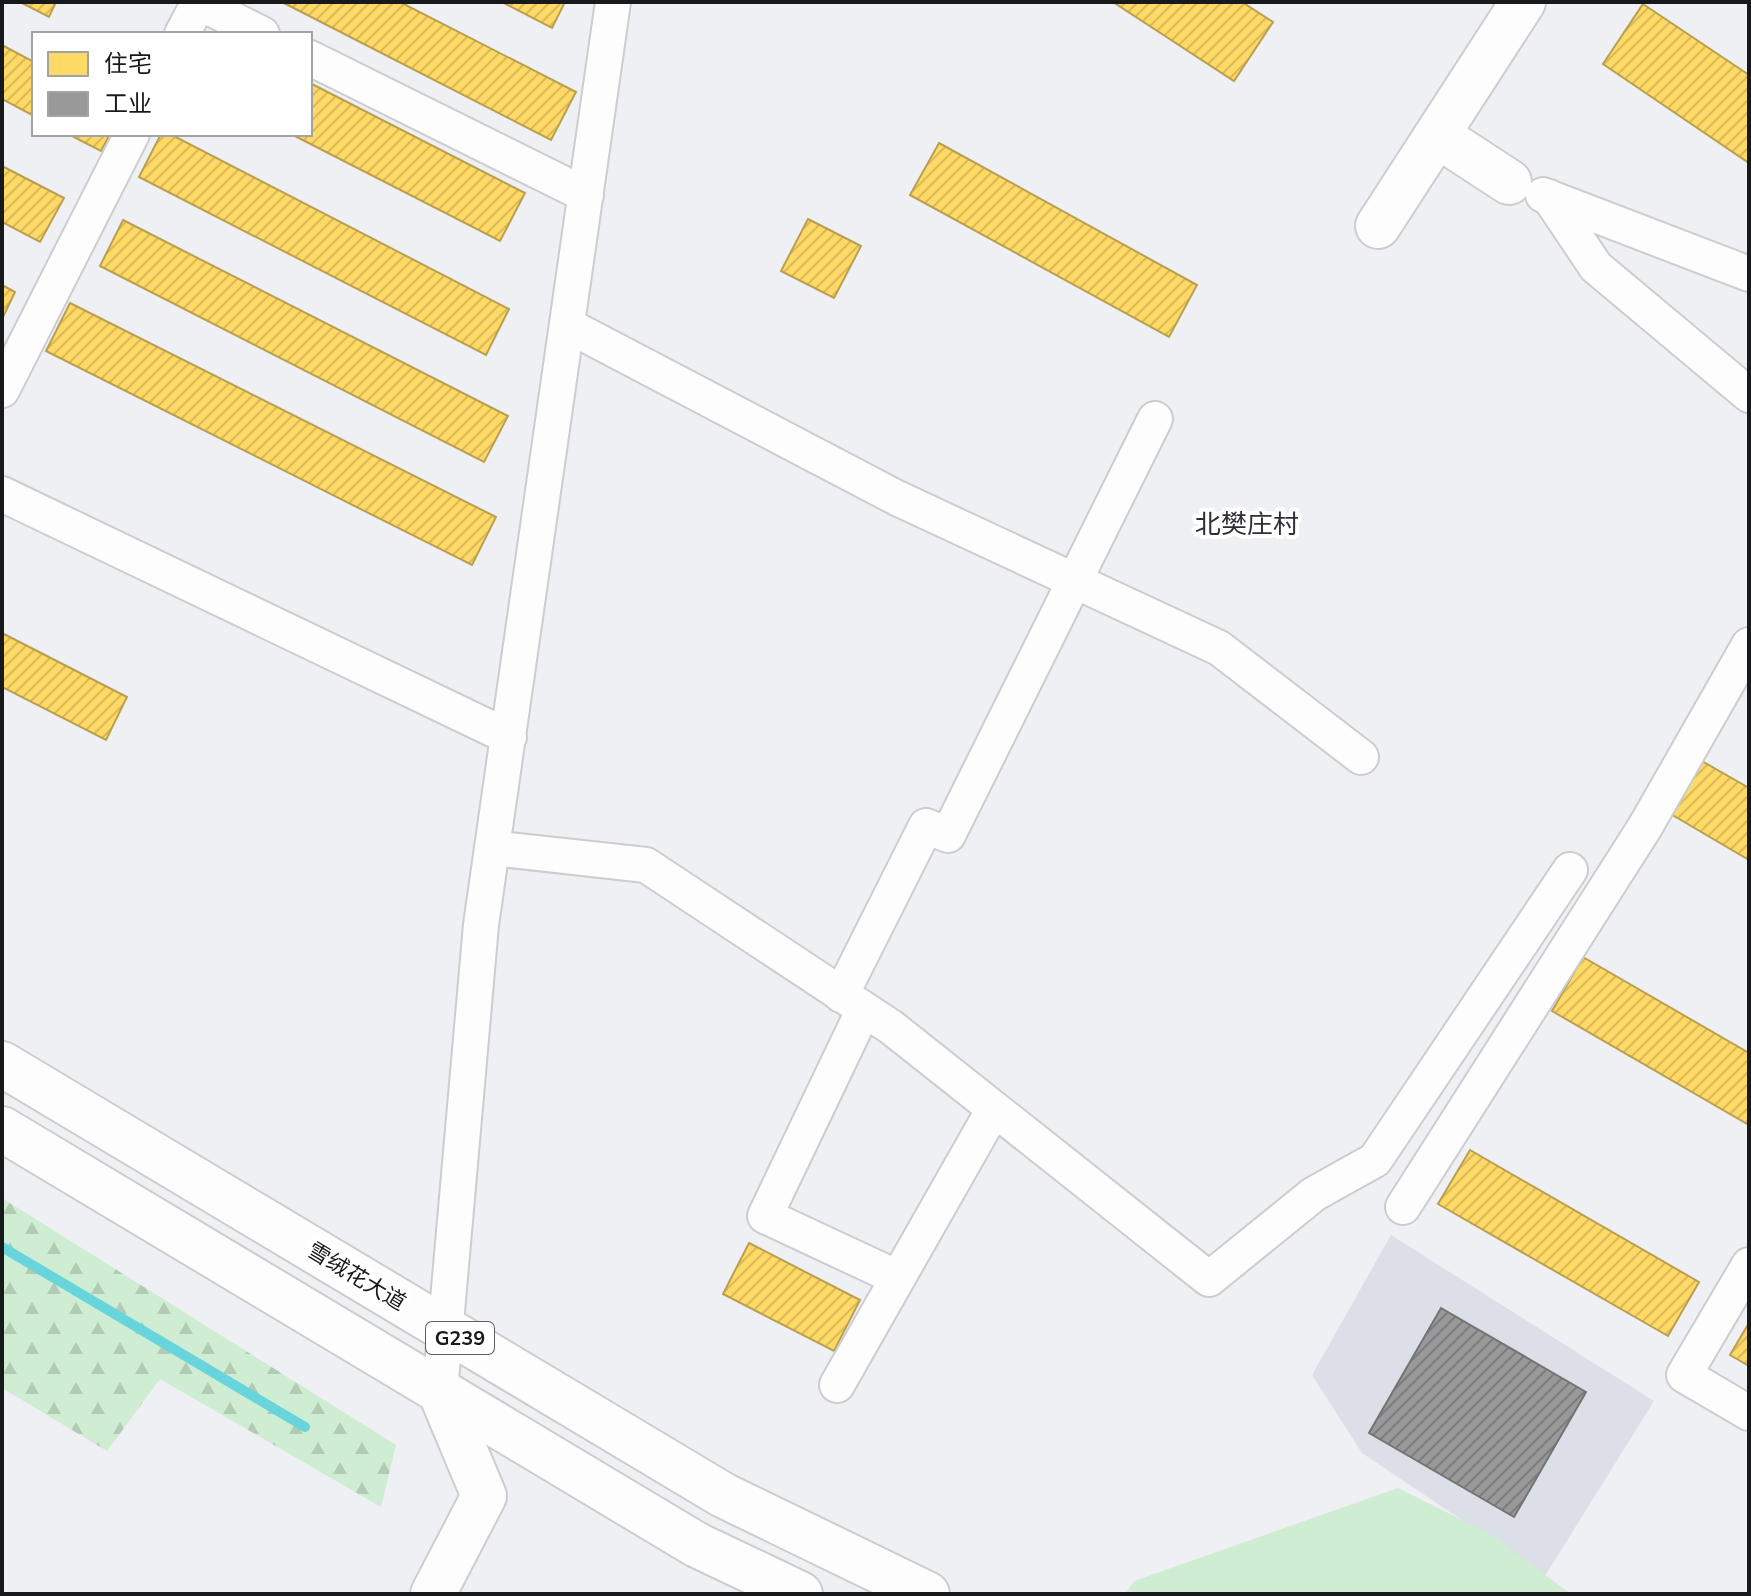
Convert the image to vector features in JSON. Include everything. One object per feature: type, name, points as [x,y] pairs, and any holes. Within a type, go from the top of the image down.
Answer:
[{"type":"main road","points":[[1378,226],[1523,2]]},
{"type":"main road","points":[[1437,135],[1529,190]]},
{"type":"main road","name":"雪绒花大道","points":[[2,1064],[723,1495],[927,1594]]},
{"type":"main road","name":"G239","points":[[2,1129],[697,1545],[800,1594]]},
{"type":"main road","points":[[433,1594],[484,1496],[440,1391]]},
{"type":"street","points":[[183,32],[199,2],[258,32]]},
{"type":"street","points":[[440,1391],[481,925],[613,2]]},
{"type":"street","points":[[312,59],[586,195]]},
{"type":"street","points":[[2,390],[131,136]]},
{"type":"street","points":[[1529,190],[1749,274]]},
{"type":"street","points":[[1529,190],[1596,267],[1749,395]]},
{"type":"street","points":[[567,325],[897,498],[1219,648],[1361,757]]},
{"type":"street","points":[[898,1278],[765,1216],[926,826],[948,835],[1155,419]]},
{"type":"street","points":[[2,494],[509,737]]},
{"type":"street","points":[[1403,1207],[1645,827],[1749,645]]},
{"type":"street","points":[[492,848],[646,865],[891,1027],[1209,1279],[1314,1194],[1375,1160],[1570,870]]},
{"type":"street","points":[[837,1385],[994,1109]]},
{"type":"street","points":[[1749,1265],[1684,1375],[1749,1413]]},
{"type":"shaded area","points":[[1391,1235],[1654,1401],[1545,1576],[1362,1453],[1312,1375]]},
{"type":"green space","points":[[2,1198],[396,1445],[381,1507],[160,1379],[107,1451],[2,1388]]},
{"type":"green space","points":[[1398,1488],[1492,1535],[1571,1594],[1125,1594],[1134,1581]]},
{"type":"building: 住宅","points":[[20,2],[56,2],[49,17]]},
{"type":"building: 住宅","points":[[282,2],[400,2],[576,92],[551,140]]},
{"type":"building: 住宅","points":[[502,2],[565,2],[552,28]]},
{"type":"building: 住宅","points":[[1113,2],[1242,2],[1273,22],[1234,81]]},
{"type":"building: 住宅","points":[[1643,4],[1749,75],[1749,163],[1603,64]]},
{"type":"building: 住宅","points":[[2,45],[32,61],[32,115],[2,99]]},
{"type":"building: 住宅","points":[[312,84],[525,193],[500,241],[295,136],[312,136]]},
{"type":"building: 住宅","points":[[72,136],[109,136],[101,151]]},
{"type":"building: 住宅","points":[[160,136],[174,136],[509,309],[486,355],[139,177]]},
{"type":"building: 住宅","points":[[939,143],[1197,285],[1169,337],[910,195]]},
{"type":"building: 住宅","points":[[2,166],[64,198],[40,242],[2,222]]},
{"type":"building: 住宅","points":[[808,219],[861,246],[834,298],[781,271]]},
{"type":"building: 住宅","points":[[123,220],[508,416],[484,462],[100,266]]},
{"type":"building: 住宅","points":[[2,285],[15,292],[2,319]]},
{"type":"building: 住宅","points":[[70,303],[496,517],[472,565],[46,351]]},
{"type":"building: 住宅","points":[[2,633],[127,697],[106,740],[2,687]]},
{"type":"building: 住宅","points":[[1700,760],[1749,788],[1749,860],[1669,813]]},
{"type":"building: 住宅","points":[[1583,957],[1749,1053],[1749,1125],[1552,1011]]},
{"type":"building: 住宅","points":[[1470,1150],[1699,1282],[1668,1336],[1438,1204]]},
{"type":"building: 住宅","points":[[749,1243],[860,1300],[834,1351],[723,1294]]},
{"type":"building: 住宅","points":[[1749,1323],[1749,1366],[1730,1355]]},
{"type":"building: 工业","points":[[1441,1308],[1586,1392],[1514,1517],[1369,1433]]},
{"type":"waterway","points":[[2,1247],[305,1427]]},
{"type":"district","name":"北樊庄村","points":[[1247,524]]}]
